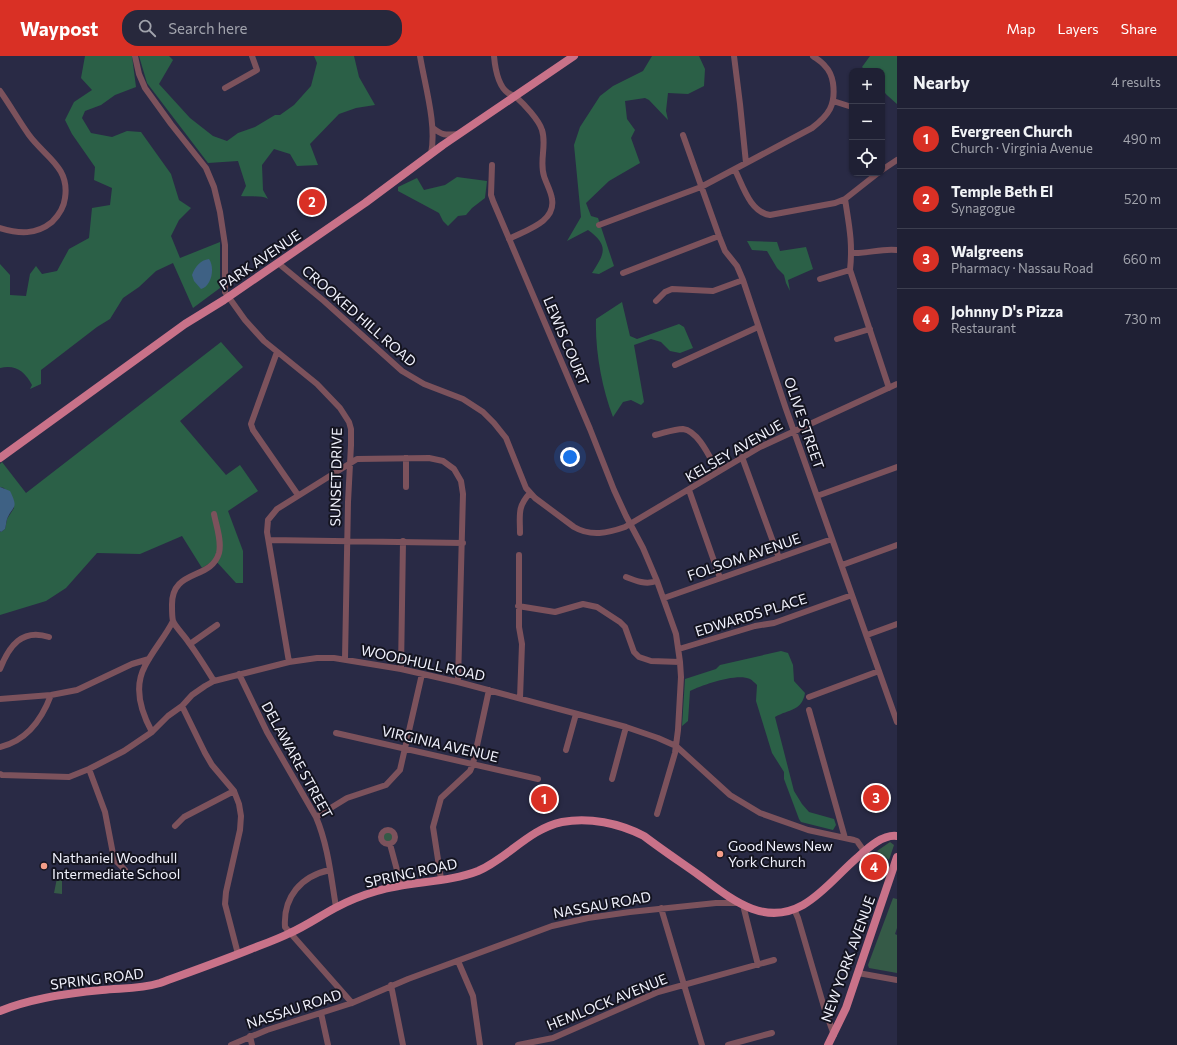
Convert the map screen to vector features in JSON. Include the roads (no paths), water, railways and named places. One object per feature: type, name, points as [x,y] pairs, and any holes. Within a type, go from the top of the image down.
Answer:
[{"type":"main road","name":"PARK AVENUE","points":[[1,455],[185,324],[228,297],[366,203],[443,145],[574,56]]},
{"type":"main road","name":"SPRING ROAD","points":[[0,1011],[56,995],[104,989],[146,987],[238,954],[290,933],[336,907],[379,890],[462,875],[479,870],[496,862],[529,837],[550,826],[572,821],[584,820],[623,827],[644,836],[741,904]]},
{"type":"main road","name":"NASSAU ROAD","points":[[741,904],[762,912],[773,914],[794,909],[816,896],[864,850],[890,835],[897,836]]},
{"type":"main road","name":"NEW YORK AVENUE","points":[[828,1045],[846,1008],[897,857]]},
{"type":"street","points":[[135,56],[138,70],[145,88],[206,168],[214,187],[220,212],[225,245],[224,286],[228,297]]},
{"type":"street","points":[[225,88],[257,70],[252,56]]},
{"type":"street","points":[[420,56],[433,128],[433,144],[431,154]]},
{"type":"street","points":[[494,56],[498,76],[507,92],[515,96],[535,118],[542,130],[544,139],[542,164],[544,175],[553,199],[552,211],[544,221],[509,239]]},
{"type":"street","points":[[734,56],[746,163]]},
{"type":"street","points":[[599,225],[701,187],[812,128],[829,112],[833,101],[834,91],[832,76],[825,66],[813,56]]},
{"type":"street","points":[[0,91],[30,136],[58,167],[64,177],[66,189],[65,202],[54,220],[45,228],[34,232],[23,233],[0,228]]},
{"type":"street","points":[[833,101],[849,106]]},
{"type":"street","points":[[433,128],[441,134],[460,134]]},
{"type":"street","points":[[433,128],[443,145]]},
{"type":"street","name":"OLIVE STREET","points":[[683,135],[725,251],[737,266],[743,280],[758,327],[879,671],[894,704],[897,722]]},
{"type":"street","points":[[885,168],[897,160]]},
{"type":"street","name":"LEWIS COURT","points":[[492,164],[493,201],[590,429],[614,490],[631,525]]},
{"type":"street","points":[[735,170],[756,209],[765,214],[776,215],[824,205],[844,199],[874,176]]},
{"type":"street","points":[[844,199],[852,237],[850,270],[888,388]]},
{"type":"street","points":[[622,274],[719,236]]},
{"type":"street","points":[[852,253],[862,254],[885,250],[897,250]]},
{"type":"street","name":"CROOKED HILL ROAD","points":[[278,263],[324,301],[402,371],[424,384],[463,399],[483,412],[494,422],[506,438],[530,493],[565,520],[589,533],[608,532],[631,525]]},
{"type":"street","points":[[820,279],[850,270]]},
{"type":"street","points":[[656,302],[665,292],[672,289],[712,291],[743,280]]},
{"type":"street","name":"SUNSET DRIVE","points":[[228,297],[245,320],[264,341],[316,384],[346,416],[349,422],[351,429],[345,659]]},
{"type":"street","points":[[676,365],[758,327]]},
{"type":"street","points":[[837,339],[870,329]]},
{"type":"street","points":[[277,352],[251,424],[253,430],[298,495]]},
{"type":"street","name":"KELSEY AVENUE","points":[[631,525],[760,447],[794,430],[897,384]]},
{"type":"street","points":[[694,434],[699,428]]},
{"type":"street","points":[[655,435],[684,429],[694,434],[702,444],[718,472]]},
{"type":"street","points":[[742,457],[779,558]]},
{"type":"street","points":[[289,662],[267,526],[268,520],[272,514],[298,495],[356,458],[429,458],[443,461],[454,469],[461,481],[463,494],[458,682]]},
{"type":"street","points":[[406,458],[406,487]]},
{"type":"street","points":[[817,496],[897,467]]},
{"type":"street","points":[[689,490],[720,578]]},
{"type":"street","points":[[520,533],[520,507],[530,493]]},
{"type":"street","points":[[152,732],[140,705],[139,692],[144,668],[168,633],[173,621],[172,597],[176,586],[184,579],[210,567],[219,552],[220,542],[214,514]]},
{"type":"street","points":[[631,525],[643,548],[664,598],[676,634],[679,649],[680,707],[676,746],[657,814]]},
{"type":"street","name":"FOLSOM AVENUE","points":[[664,598],[832,539]]},
{"type":"street","points":[[269,540],[462,543]]},
{"type":"street","points":[[401,669],[403,541]]},
{"type":"street","points":[[842,565],[897,546]]},
{"type":"street","points":[[519,554],[518,627],[522,644],[520,698]]},
{"type":"street","points":[[626,577],[644,582],[657,581]]},
{"type":"street","name":"EDWARDS PLACE","points":[[679,649],[755,626],[774,623],[852,595]]},
{"type":"street","points":[[518,606],[555,612],[583,604],[597,607],[625,627],[634,652],[639,657],[651,661],[680,662]]},
{"type":"street","points":[[173,621],[214,681]]},
{"type":"street","points":[[867,635],[897,624]]},
{"type":"street","points":[[190,644],[217,625]]},
{"type":"street","points":[[0,669],[5,656],[13,645],[24,636],[38,633],[49,637]]},
{"type":"street","name":"WOODHULL ROAD","points":[[0,774],[68,777],[89,769],[124,750],[152,732],[168,716],[182,706],[192,695],[214,681],[289,662],[317,658],[345,659],[401,669],[458,682],[647,734],[676,746],[730,795],[741,802],[772,818],[814,832],[857,841],[864,850]]},
{"type":"street","points":[[0,699],[51,695],[77,690],[132,664],[149,659]]},
{"type":"street","points":[[809,697],[879,671]]},
{"type":"street","name":"DELAWARE STREET","points":[[239,674],[267,732],[316,817],[325,842],[336,907]]},
{"type":"street","points":[[316,817],[347,798],[386,785],[400,770],[422,674]]},
{"type":"street","points":[[442,879],[433,826],[441,798],[470,771],[489,690]]},
{"type":"street","points":[[0,746],[10,744],[22,738],[31,729],[46,707],[51,695]]},
{"type":"street","points":[[182,706],[212,765],[234,790],[239,804],[241,816],[240,830],[226,892],[225,904],[238,954]]},
{"type":"street","points":[[810,710],[846,838]]},
{"type":"street","points":[[566,750],[576,714]]},
{"type":"street","points":[[612,779],[626,727]]},
{"type":"street","name":"VIRGINIA AVENUE","points":[[336,733],[538,779]]},
{"type":"street","points":[[89,769],[105,812],[114,859],[125,870]]},
{"type":"street","points":[[175,826],[184,817],[234,790]]},
{"type":"street","points":[[390,844],[400,886]]},
{"type":"street","points":[[330,870],[313,875],[304,880],[296,888],[291,896],[285,912],[285,927],[352,1003]]},
{"type":"street","name":"NASSAU ROAD","points":[[231,1045],[250,1036],[352,1003],[391,985],[564,922],[661,908],[716,903],[741,904]]},
{"type":"street","points":[[741,904],[758,965]]},
{"type":"street","points":[[661,908],[702,1045]]},
{"type":"street","points":[[794,909],[834,1035]]},
{"type":"street","name":"HEMLOCK AVENUE","points":[[518,1045],[554,1042],[639,1000],[665,990],[774,960]]},
{"type":"street","points":[[458,961],[473,996],[480,1045]]},
{"type":"street","points":[[858,973],[897,980]]},
{"type":"street","points":[[391,985],[403,1045]]},
{"type":"street","points":[[321,1013],[328,1045]]},
{"type":"street","points":[[728,1045],[740,1043],[772,1033]]},
{"type":"street","points":[[250,1036],[252,1045]]},
{"type":"water","points":[[209,259],[212,267],[210,280],[205,287],[201,289],[194,281],[192,275],[198,264]]},
{"type":"water","points":[[0,487],[10,491],[15,504],[7,519],[5,529],[1,532],[0,531]]},
{"type":"place","name":"Temple Beth El","points":[[312,202]]},
{"type":"place","name":"Walgreens","points":[[876,798]]},
{"type":"place","name":"Evergreen Church","points":[[544,799]]},
{"type":"place","name":"Good News New York Church","points":[[720,854]]},
{"type":"place","name":"Nathaniel Woodhull Intermediate School","points":[[44,866]]},
{"type":"place","name":"Johnny D's Pizza","points":[[874,867]]}]
